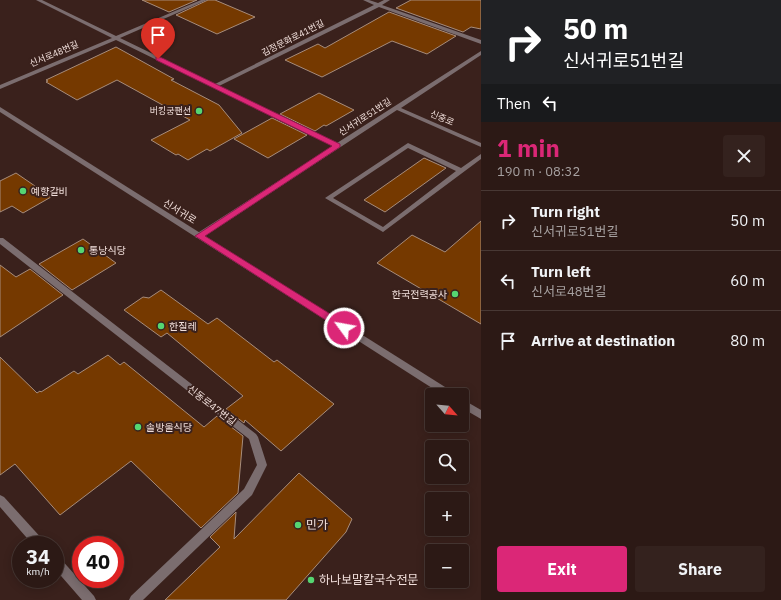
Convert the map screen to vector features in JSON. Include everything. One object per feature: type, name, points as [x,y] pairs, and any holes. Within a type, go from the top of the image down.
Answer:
[{"type":"street","points":[[38,0],[338,146]]},
{"type":"street","name":"신서로48번길","points":[[0,87],[205,0]]},
{"type":"street","points":[[365,0],[481,42]]},
{"type":"street","name":"김정문화로41번길","points":[[215,86],[388,0]]},
{"type":"street","name":"신서귀로51번길","points":[[199,236],[481,53]]},
{"type":"street","name":"신중로","points":[[396,108],[481,145]]},
{"type":"street","name":"신서귀로","points":[[0,109],[439,388]]},
{"type":"street","points":[[461,171],[408,145],[328,198],[383,230],[481,156]]},
{"type":"street","name":"신동로47번길","points":[[0,240],[253,437],[262,465],[248,492],[135,600]]},
{"type":"street","points":[[469,407],[481,415]]},
{"type":"street","points":[[0,500],[32,536]]},
{"type":"street","points":[[64,571],[90,600]]},
{"type":"building","points":[[142,0],[197,0],[169,12]]},
{"type":"building","points":[[208,0],[215,0],[255,17],[217,34],[176,15]]},
{"type":"building","points":[[411,0],[481,0],[481,29],[471,27],[463,32],[396,8]]},
{"type":"building","points":[[389,12],[456,36],[427,54],[392,41],[322,77],[285,60],[318,44],[325,48]]},
{"type":"building","points":[[116,47],[174,79],[171,80],[219,105],[242,133],[210,151],[207,149],[188,160],[178,154],[176,155],[151,140],[190,120],[117,80],[77,100],[46,82],[48,81],[46,80]]},
{"type":"building","points":[[319,93],[354,110],[315,131],[280,114]]},
{"type":"building","points":[[272,118],[307,135],[268,158],[234,139]]},
{"type":"building","points":[[424,158],[446,168],[385,212],[364,200]]},
{"type":"building","name":"예향갈비","points":[[16,173],[51,197],[23,213],[12,206],[0,212],[0,181]]},
{"type":"building","name":"한국전력공사","points":[[481,221],[481,324],[377,263],[412,235],[445,252]]},
{"type":"building","name":"통낭식당","points":[[83,239],[116,263],[72,290],[39,264]]},
{"type":"building","points":[[0,265],[16,277],[30,269],[63,295],[0,337]]},
{"type":"building","points":[[161,290],[208,324],[217,318],[274,362],[277,360],[334,404],[281,451],[245,420],[244,423],[226,409],[243,396],[167,333],[161,337],[124,310],[143,297],[149,298]]},
{"type":"building","points":[[108,355],[120,365],[124,362],[204,427],[217,416],[243,436],[238,493],[201,528],[131,461],[60,515],[15,464],[0,475],[0,357],[37,393],[74,371],[78,374]]},
{"type":"building","points":[[299,473],[352,519],[346,532],[286,600],[165,600],[220,547],[210,537],[236,512],[234,539]]},
{"type":"place","name":"버킹궁팬션","points":[[199,111]]},
{"type":"place","name":"예향갈비","points":[[23,191]]},
{"type":"place","name":"통낭식당","points":[[81,250]]},
{"type":"place","name":"한국전력공사","points":[[455,294]]},
{"type":"place","name":"한질레","points":[[161,326]]},
{"type":"place","name":"솔방울식당","points":[[138,427]]},
{"type":"place","name":"민가","points":[[298,525]]},
{"type":"place","name":"하나보말칼국수전문","points":[[311,580]]},
{"type":"route","points":[[158,59],[338,146],[199,236],[344,328]]}]
